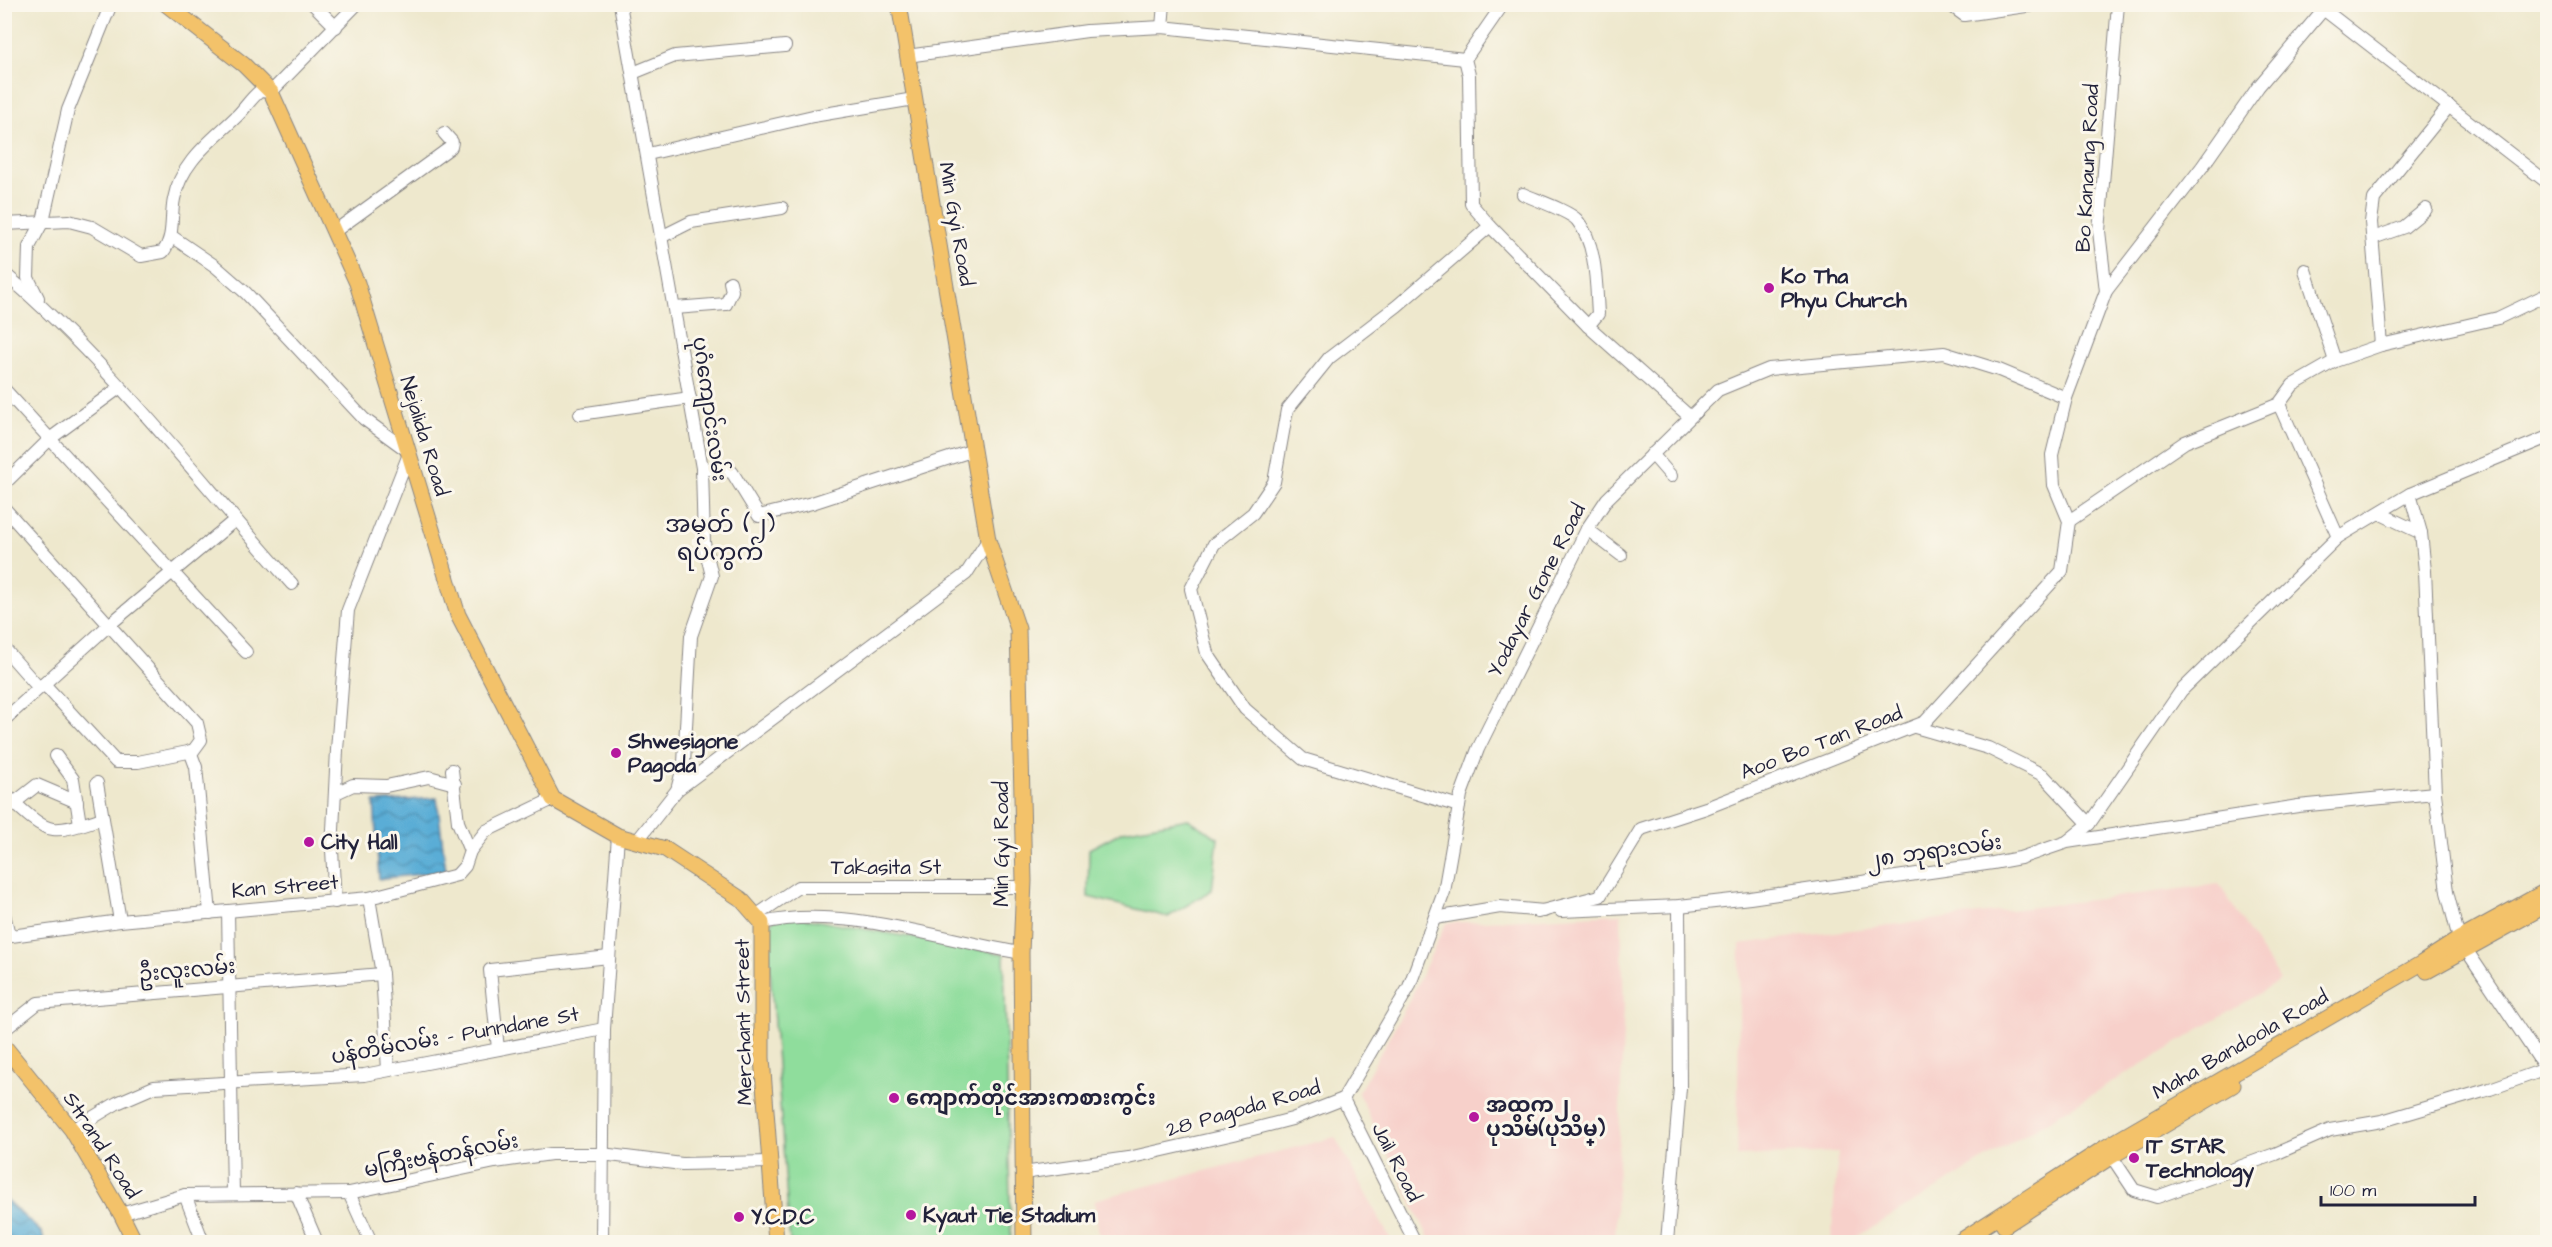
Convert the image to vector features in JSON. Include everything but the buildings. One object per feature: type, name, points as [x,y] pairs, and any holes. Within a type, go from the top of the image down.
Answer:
[{"type":"main road","name":"Nejalida Road","points":[[166,4],[244,66],[271,92],[357,283],[458,615],[552,799]]},
{"type":"main road","name":"Min Gyi Road","points":[[899,4],[988,540],[1018,629],[1023,888],[1021,953],[1024,1242]]},
{"type":"main road","points":[[552,799],[618,836],[637,841]]},
{"type":"main road","name":"Merchant Street","points":[[637,841],[666,849],[741,899],[760,919],[762,1058],[776,1242]]},
{"type":"main road","name":"Maha Bandoola Road","points":[[2462,944],[2547,890]]},
{"type":"main road","name":"Maha Bandoola Road","points":[[1959,1242],[2422,963],[2547,904]]},
{"type":"main road","name":"Strand Road","points":[[4,1046],[72,1130],[122,1214],[135,1242]]},
{"type":"main road","name":"Maha Bandoola Road","points":[[1978,1242],[2109,1152]]},
{"type":"street","points":[[42,305],[28,278],[29,247],[43,221],[68,110],[111,4]]},
{"type":"street","points":[[313,4],[336,27]]},
{"type":"street","points":[[4,224],[69,221],[92,227],[141,256],[164,252],[171,242],[174,199],[188,166],[206,144],[240,114],[252,98],[260,91],[271,92],[357,4]]},
{"type":"street","name":"ပုဂံကျောင်းလမ်း","points":[[620,4],[663,236],[702,468],[704,543],[712,576],[691,636],[684,763],[677,790],[637,841]]},
{"type":"street","points":[[1162,27],[1164,4]]},
{"type":"street","points":[[1503,4],[1465,59],[1469,75],[1471,204],[1588,326],[1689,416]]},
{"type":"street","points":[[1949,4],[1964,15],[2040,4]]},
{"type":"street","name":"Bo Kanaung Road","points":[[2066,398],[2106,291],[2099,231],[2118,4]]},
{"type":"street","points":[[2106,291],[2202,167],[2258,87],[2323,6],[2547,183]]},
{"type":"street","points":[[907,56],[1087,31],[1162,27],[1465,59]]},
{"type":"street","points":[[633,73],[675,56],[785,46]]},
{"type":"street","points":[[648,154],[813,116],[914,99]]},
{"type":"street","points":[[2381,345],[2374,285],[2371,222],[2374,199],[2449,106]]},
{"type":"street","points":[[335,231],[452,147],[452,142],[444,133]]},
{"type":"street","points":[[1523,194],[1576,219],[1587,237],[1595,269],[1598,314],[1588,326]]},
{"type":"street","points":[[663,236],[692,222],[782,208]]},
{"type":"street","points":[[2373,238],[2404,227],[2426,209]]},
{"type":"street","points":[[1459,806],[1304,759],[1245,709],[1207,653],[1191,589],[1214,544],[1253,513],[1274,482],[1287,410],[1329,358],[1397,306],[1490,226]]},
{"type":"street","points":[[171,236],[215,266],[246,293],[364,419],[409,452],[348,610],[332,850],[334,902]]},
{"type":"street","points":[[2305,270],[2335,361]]},
{"type":"street","points":[[4,273],[42,305],[119,388],[292,584]]},
{"type":"street","points":[[675,308],[726,304],[732,291],[730,282]]},
{"type":"street","points":[[2066,398],[2052,455],[2054,485],[2069,520],[2185,442],[2279,404],[2293,385],[2335,361],[2381,345],[2498,318],[2547,294]]},
{"type":"street","name":"Yodayar Gone Road","points":[[1436,918],[1444,892],[1459,806],[1478,749],[1587,529],[1607,499],[1718,390],[1769,369],[1944,353],[1999,370],[2066,398]]},
{"type":"street","points":[[4,484],[51,438],[119,388]]},
{"type":"street","points":[[4,389],[246,652]]},
{"type":"street","points":[[580,414],[690,398]]},
{"type":"street","points":[[2279,404],[2338,537]]},
{"type":"street","points":[[2067,842],[2089,824],[2181,691],[2338,537],[2381,514],[2410,494],[2547,437]]},
{"type":"street","points":[[702,468],[732,472],[759,516],[812,502],[974,450]]},
{"type":"street","points":[[1652,454],[1671,476]]},
{"type":"street","points":[[2109,1152],[2134,1190],[2157,1197],[2276,1154],[2330,1130],[2382,1121],[2547,1070],[2462,944],[2447,892],[2435,793],[2425,571],[2421,533],[2410,494]]},
{"type":"street","points":[[4,508],[197,723],[201,740],[190,751],[138,762],[116,762],[4,648]]},
{"type":"street","points":[[2381,514],[2421,533]]},
{"type":"street","points":[[4,720],[109,625],[235,520]]},
{"type":"street","name":"Aoo Bo Tan Road","points":[[1538,912],[1600,896],[1641,829],[1706,808],[1925,722],[2062,571],[2069,520]]},
{"type":"street","points":[[1587,529],[1621,555]]},
{"type":"street","points":[[677,790],[966,574],[988,540]]},
{"type":"street","points":[[1914,727],[1988,748],[2043,775],[2089,824]]},
{"type":"street","points":[[190,751],[196,767],[210,913]]},
{"type":"street","points":[[56,756],[74,779],[80,824]]},
{"type":"street","points":[[452,770],[458,822],[470,851]]},
{"type":"street","points":[[336,793],[353,786],[386,786],[429,777],[455,784]]},
{"type":"street","points":[[97,783],[120,921]]},
{"type":"street","points":[[14,803],[37,786],[77,802]]},
{"type":"street","points":[[4,793],[50,829],[103,818]]},
{"type":"street","name":"၂၈ ဘုရားလမ်း","points":[[1436,918],[1500,907],[1538,912],[1679,906],[1993,863],[2020,858],[2067,842],[2298,806],[2435,793]]},
{"type":"street","name":"Kan Street","points":[[7,936],[120,921],[369,898],[457,875],[465,866],[470,851],[486,831],[552,799]]},
{"type":"street","points":[[602,1242],[604,1029],[618,836]]},
{"type":"street","name":"Takasita St","points":[[760,919],[798,887],[1023,888]]},
{"type":"street","points":[[369,898],[382,974],[388,1070]]},
{"type":"street","points":[[1667,1242],[1680,1088],[1679,906]]},
{"type":"street","points":[[228,911],[233,1194]]},
{"type":"street","points":[[4,914],[7,936]]},
{"type":"street","points":[[760,919],[834,918],[948,936],[1021,953]]},
{"type":"street","name":"28 Pagoda Road","points":[[1023,1173],[1128,1158],[1234,1134],[1292,1119],[1343,1099],[1409,987],[1436,918]]},
{"type":"street","points":[[498,1048],[490,970],[609,957]]},
{"type":"street","name":"ဦးလူးလမ်း","points":[[4,1030],[38,1003],[230,985],[382,974]]},
{"type":"street","name":"ပန်တိမ်လမ်း - Punndane St","points":[[72,1130],[117,1103],[154,1087],[364,1075],[604,1029]]},
{"type":"street","name":"Jail Road","points":[[1343,1099],[1415,1242]]},
{"type":"street","name":"မကြီးဗန်တန်လမ်း","points":[[122,1214],[185,1195],[349,1193],[495,1162],[551,1154],[603,1154],[682,1164],[769,1162]]},
{"type":"street","points":[[296,1193],[317,1242]]},
{"type":"street","points":[[349,1193],[371,1242]]},
{"type":"street","points":[[185,1195],[203,1242]]},
{"type":"shaded area","points":[[2219,884],[2280,981],[1848,1242],[1831,1242],[1838,1152],[1737,1156],[1740,944]]},
{"type":"shaded area","points":[[1621,914],[1624,1006],[1615,1242],[1431,1242],[1358,1093],[1409,1001],[1446,923]]},
{"type":"shaded area","points":[[1335,1137],[1392,1242],[1100,1242],[1094,1200]]},
{"type":"green space","points":[[1188,819],[1218,838],[1212,890],[1168,917],[1088,897],[1089,849],[1123,831]]},
{"type":"green space","name":"ကျောက်တိုင်အားကစားကွင်း","points":[[780,914],[1004,954],[1011,1242],[790,1242],[767,927]]},
{"type":"water","points":[[437,798],[446,871],[379,879],[374,802]]},
{"type":"water","points":[[4,1198],[42,1233],[44,1242],[5,1242]]},
{"type":"place","name":"Ko Tha Phyu Church","points":[[1769,288]]},
{"type":"place","name":"Shwesigone Pagoda","points":[[616,753]]},
{"type":"place","name":"City Hall","points":[[309,842]]},
{"type":"place","name":"ကျောက်တိုင်အားကစားကွင်း","points":[[894,1098]]},
{"type":"place","name":"အထက၂ ပုသိမ်(ပုသိမ္)","points":[[1474,1117]]},
{"type":"place","name":"IT STAR Technology","points":[[2134,1158]]},
{"type":"place","name":"Kyaut Tie Stadium","points":[[911,1215]]},
{"type":"place","name":"Y.C.D.C","points":[[739,1217]]},
{"type":"district","name":"အမှတ် (၂) ရပ်ကွက်","points":[[720,538]]}]
